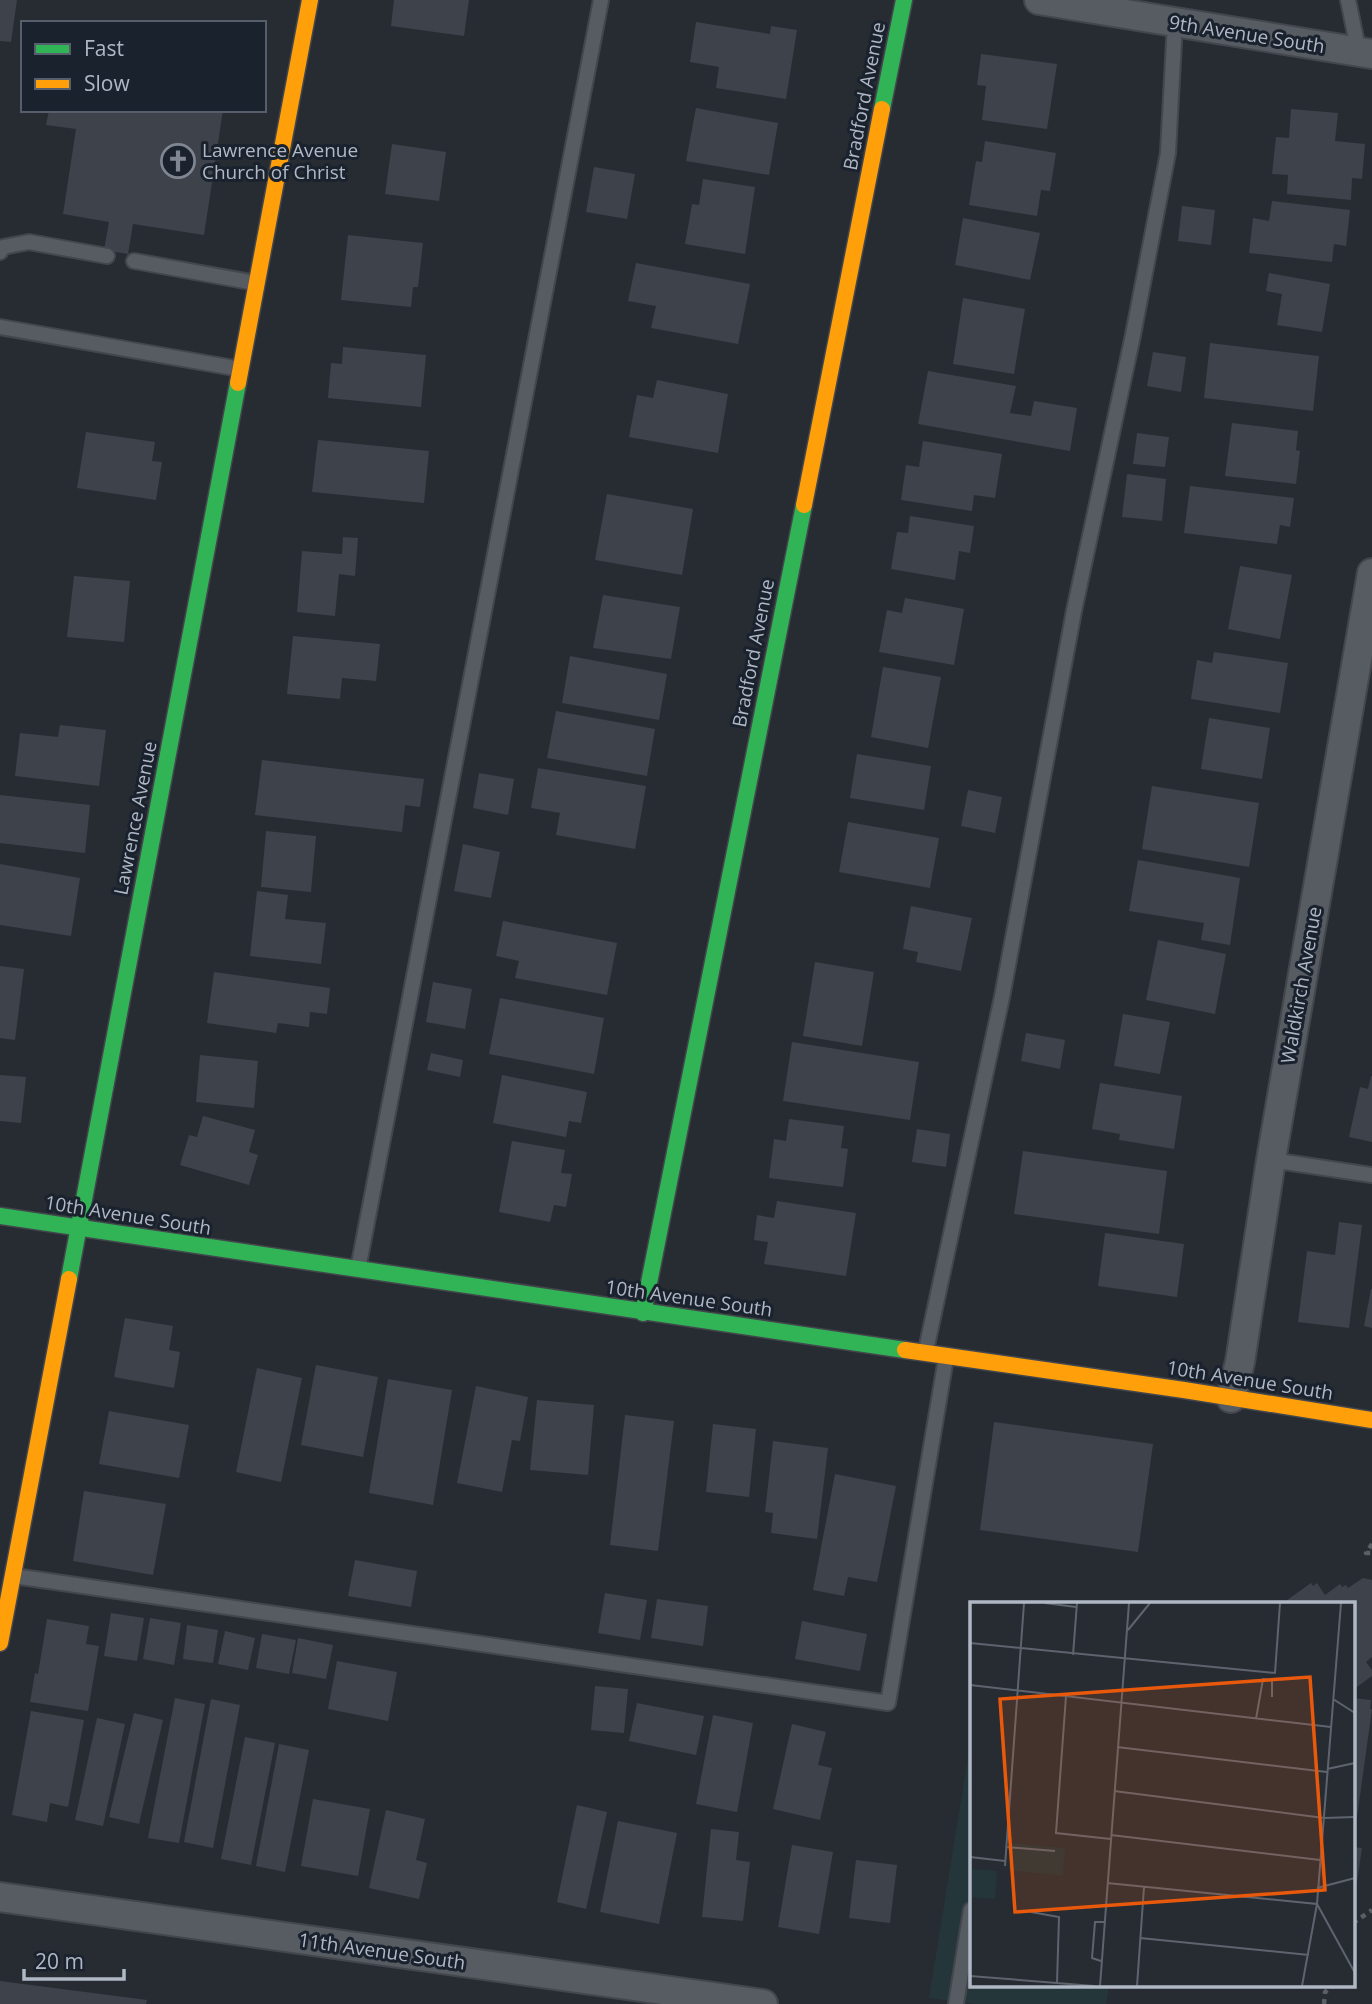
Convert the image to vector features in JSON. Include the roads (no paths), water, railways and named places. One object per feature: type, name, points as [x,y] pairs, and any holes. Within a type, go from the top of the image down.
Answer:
[{"type":"street","name":"Lawrence Avenue","points":[[0,1643],[310,0]]},
{"type":"street","name":"Bradford Avenue","points":[[643,1313],[904,0]]},
{"type":"street","name":"9th Avenue South","points":[[1039,0],[1365,53]]},
{"type":"street","name":"Waldkirch Avenue","points":[[1231,1398],[1240,1362],[1271,1160],[1372,573]]},
{"type":"street","name":"10th Avenue South","points":[[0,1216],[1372,1420]]},
{"type":"street","name":"11th Avenue South","points":[[0,1897],[764,2004]]},
{"type":"lane","points":[[358,1270],[601,0]]},
{"type":"lane","points":[[1348,0],[1365,53]]},
{"type":"lane","points":[[925,1352],[1002,997],[1074,611],[1166,166],[1175,23]]},
{"type":"lane","points":[[0,252],[3,247],[29,242],[107,256]]},
{"type":"lane","points":[[134,261],[257,283]]},
{"type":"lane","points":[[0,327],[241,370]]},
{"type":"lane","points":[[1271,1160],[1372,1175]]},
{"type":"lane","points":[[12,1576],[888,1703],[946,1355]]},
{"type":"lane","points":[[956,2004],[970,1916]]},
{"type":"place","name":"Lawrence Avenue Church of Christ","points":[[178,161]]}]
